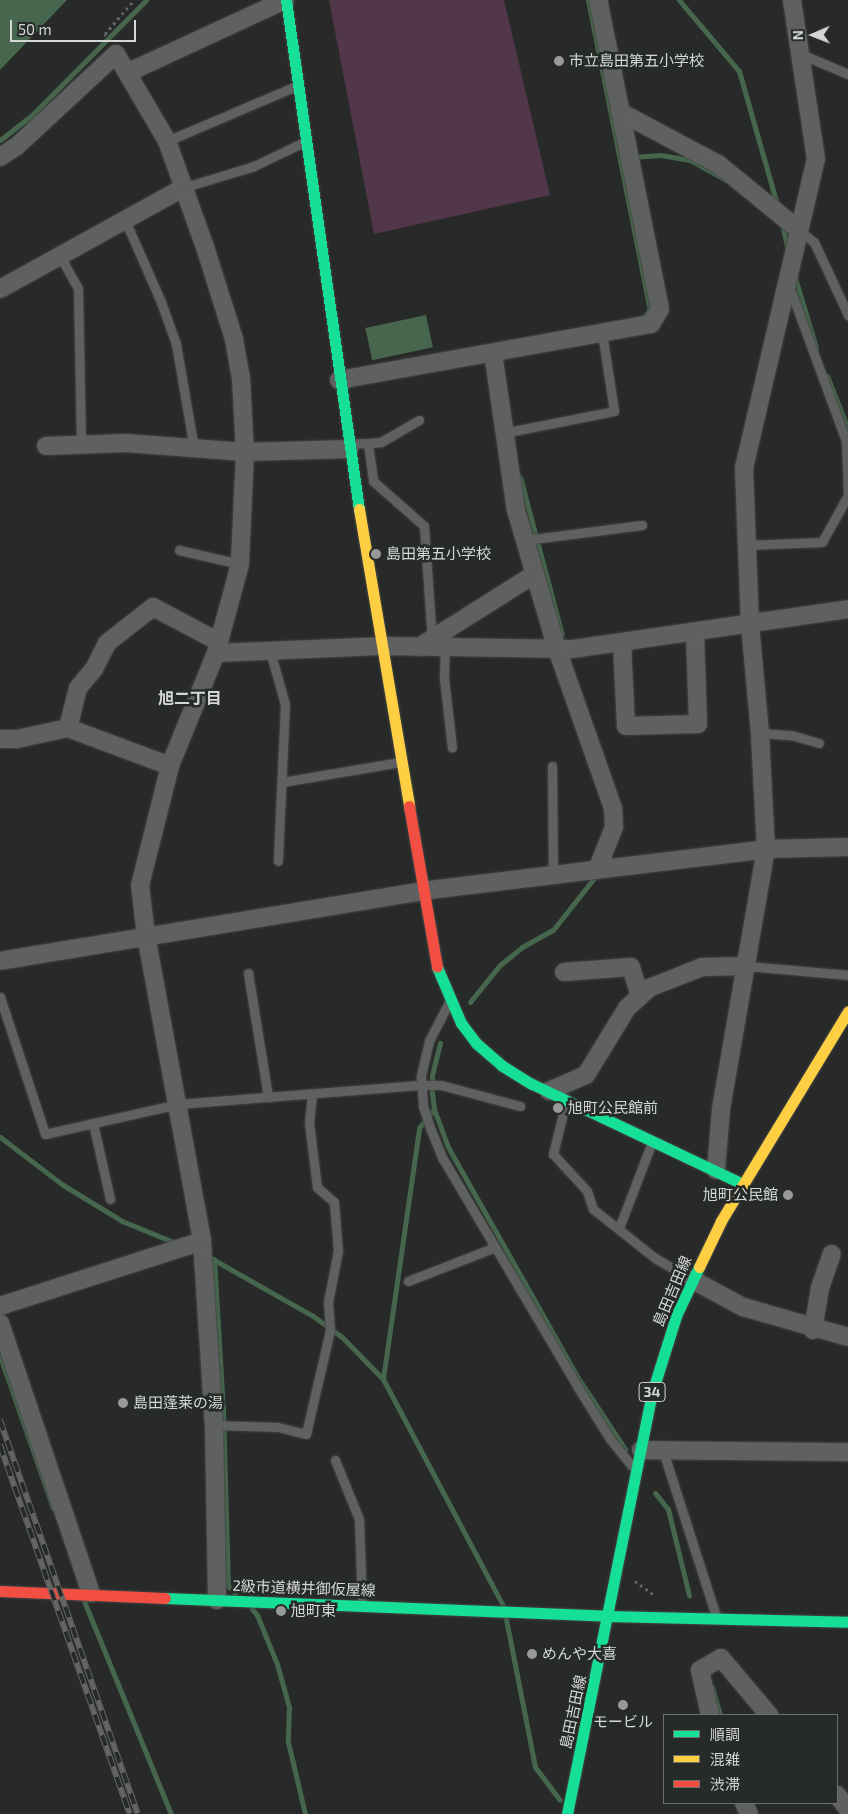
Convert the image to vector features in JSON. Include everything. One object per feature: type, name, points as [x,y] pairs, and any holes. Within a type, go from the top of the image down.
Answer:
[{"type":"street","points":[[129,72],[286,0],[296,85],[348,447],[421,891],[436,966],[450,1001],[476,1042],[501,1065],[566,1100],[744,1184]]},
{"type":"street","points":[[339,380],[651,324],[660,309],[598,0]]},
{"type":"street","points":[[716,1170],[721,1109],[766,849],[760,733],[750,626],[744,468],[816,159],[792,0]]},
{"type":"street","points":[[0,157],[17,146],[116,54],[129,72],[167,141],[234,339],[241,378],[245,452],[240,564],[218,648],[170,766],[140,885],[146,935],[202,1241],[214,1425],[217,1600]]},
{"type":"street","points":[[620,112],[718,164],[799,230]]},
{"type":"street","points":[[0,289],[184,188]]},
{"type":"street","points":[[493,353],[502,434],[516,510],[557,649],[612,808],[614,827],[597,870]]},
{"type":"street","points":[[46,446],[126,443],[245,452],[348,447]]},
{"type":"street","points":[[432,644],[535,574]]},
{"type":"street","points":[[68,728],[78,688],[94,669],[107,643],[153,607],[218,648],[270,651],[432,644],[557,649],[750,626],[848,610]]},
{"type":"street","points":[[622,642],[626,726],[698,724],[695,633]]},
{"type":"street","points":[[0,739],[17,739],[68,728],[170,766]]},
{"type":"street","points":[[0,961],[146,935],[421,891],[766,849],[848,847]]},
{"type":"street","points":[[549,1091],[586,1075],[627,1008],[649,988],[702,967],[746,966]]},
{"type":"street","points":[[564,972],[631,967],[640,996]]},
{"type":"street","name":"島田吉田線","points":[[567,1814],[608,1616],[612,1582],[664,1351],[691,1279],[744,1184],[848,1011]]},
{"type":"street","points":[[0,1306],[202,1241]]},
{"type":"street","points":[[813,1330],[820,1288],[832,1254]]},
{"type":"street","points":[[691,1279],[743,1307],[813,1330],[848,1337]]},
{"type":"street","points":[[0,1323],[91,1594]]},
{"type":"street","points":[[641,1450],[848,1452]]},
{"type":"street","name":"2級市道横井御仮屋線","points":[[0,1591],[608,1616]]},
{"type":"street","points":[[608,1616],[848,1622]]},
{"type":"street","points":[[710,1714],[700,1670],[721,1658],[768,1714]]},
{"type":"street","points":[[838,1796],[848,1809]]},
{"type":"lane","points":[[801,54],[848,74]]},
{"type":"lane","points":[[167,141],[296,85]]},
{"type":"lane","points":[[184,188],[254,166],[304,142]]},
{"type":"lane","points":[[125,220],[162,302],[176,344],[194,448]]},
{"type":"lane","points":[[799,230],[814,242],[846,302],[848,315]]},
{"type":"lane","points":[[60,256],[78,288],[81,446]]},
{"type":"lane","points":[[746,545],[822,542],[848,495],[846,441],[787,280]]},
{"type":"lane","points":[[502,434],[614,411],[602,333]]},
{"type":"lane","points":[[348,447],[381,442],[420,420]]},
{"type":"lane","points":[[368,444],[374,482],[424,526],[432,644],[444,678],[452,748]]},
{"type":"lane","points":[[525,540],[642,525]]},
{"type":"lane","points":[[179,550],[240,564]]},
{"type":"lane","points":[[270,651],[285,704],[278,861]]},
{"type":"lane","points":[[760,733],[791,735],[819,743]]},
{"type":"lane","points":[[282,782],[400,762]]},
{"type":"lane","points":[[552,766],[553,875]]},
{"type":"lane","points":[[746,966],[848,975]]},
{"type":"lane","points":[[248,973],[268,1097]]},
{"type":"lane","points":[[0,997],[45,1134],[178,1104],[422,1085],[441,1085],[520,1106]]},
{"type":"lane","points":[[450,1001],[430,1041],[422,1085],[423,1106],[443,1159],[610,1439],[637,1472]]},
{"type":"lane","points":[[214,1425],[278,1427],[306,1434],[330,1330],[328,1302],[338,1251],[334,1202],[317,1187],[308,1123],[312,1094]]},
{"type":"lane","points":[[566,1100],[561,1110],[553,1154],[587,1190],[593,1209],[655,1258],[691,1279]]},
{"type":"lane","points":[[93,1123],[110,1199]]},
{"type":"lane","points":[[619,1228],[652,1140]]},
{"type":"lane","points":[[408,1282],[495,1247]]},
{"type":"lane","points":[[662,1451],[716,1619]]},
{"type":"lane","points":[[335,1460],[360,1519],[362,1606]]},
{"type":"path","points":[[116,54],[105,34],[134,0]]},
{"type":"shaded area","points":[[0,0],[67,0],[0,70]]},
{"type":"shaded area","points":[[329,0],[504,0],[550,195],[374,234]]},
{"type":"shaded area","points":[[426,315],[433,347],[372,360],[365,328]]},
{"type":"waterway","points":[[0,140],[31,116],[146,0]]},
{"type":"waterway","points":[[588,0],[650,309],[642,320]]},
{"type":"waterway","points":[[679,0],[739,71],[777,204]]},
{"type":"waterway","points":[[633,157],[661,155],[690,160],[726,180]]},
{"type":"waterway","points":[[782,223],[788,251]]},
{"type":"waterway","points":[[795,278],[816,347]]},
{"type":"waterway","points":[[827,376],[848,429]]},
{"type":"waterway","points":[[520,477],[562,635]]},
{"type":"waterway","points":[[470,1002],[500,965],[522,947],[553,930],[598,873]]},
{"type":"waterway","points":[[440,1043],[432,1075],[432,1093],[434,1109],[448,1147],[580,1381],[625,1449]]},
{"type":"waterway","points":[[383,1379],[419,1128],[434,1109]]},
{"type":"waterway","points":[[0,1137],[63,1185],[122,1221],[178,1244]]},
{"type":"waterway","points":[[207,1256],[313,1316],[342,1337],[383,1379],[502,1604]]},
{"type":"waterway","points":[[214,1259],[223,1409],[228,1586],[235,1593]]},
{"type":"waterway","points":[[0,1356],[53,1508]]},
{"type":"waterway","points":[[655,1493],[668,1509],[689,1595]]},
{"type":"waterway","points":[[84,1601],[171,1814]]},
{"type":"waterway","points":[[252,1609],[257,1615],[277,1664],[289,1707],[288,1742],[305,1814]]},
{"type":"waterway","points":[[506,1619],[535,1767],[560,1800]]},
{"type":"waterway","points":[[712,1687],[720,1714]]},
{"type":"railway","points":[[0,1420],[138,1814]]},
{"type":"railway","points":[[0,1445],[130,1814]]},
{"type":"traffic: fast","points":[[286,0],[359,509]]},
{"type":"traffic: fast","points":[[437,967],[461,1023],[476,1043],[501,1065],[532,1084],[743,1184]]},
{"type":"traffic: fast","points":[[567,1814],[651,1396],[676,1316],[699,1267]]},
{"type":"traffic: fast","points":[[165,1598],[608,1616]]},
{"type":"traffic: fast","points":[[608,1616],[848,1622]]},
{"type":"traffic: slow","points":[[359,509],[409,806]]},
{"type":"traffic: slow","points":[[699,1267],[721,1221],[848,1011]]},
{"type":"traffic: jam","points":[[409,806],[437,967]]},
{"type":"traffic: jam","points":[[0,1591],[165,1598]]},
{"type":"place","name":"市立島田第五小学校","points":[[559,61]]},
{"type":"place","name":"島田第五小学校","points":[[376,554]]},
{"type":"place","name":"旭町公民館前","points":[[558,1108]]},
{"type":"place","name":"旭町公民館","points":[[788,1195]]},
{"type":"place","name":"島田蓬莱の湯","points":[[123,1403]]},
{"type":"place","name":"旭町東","points":[[281,1611]]},
{"type":"place","name":"めんや大喜","points":[[532,1654]]},
{"type":"place","name":"モービル","points":[[623,1705]]},
{"type":"district","name":"旭二丁目","points":[[190,698]]}]
